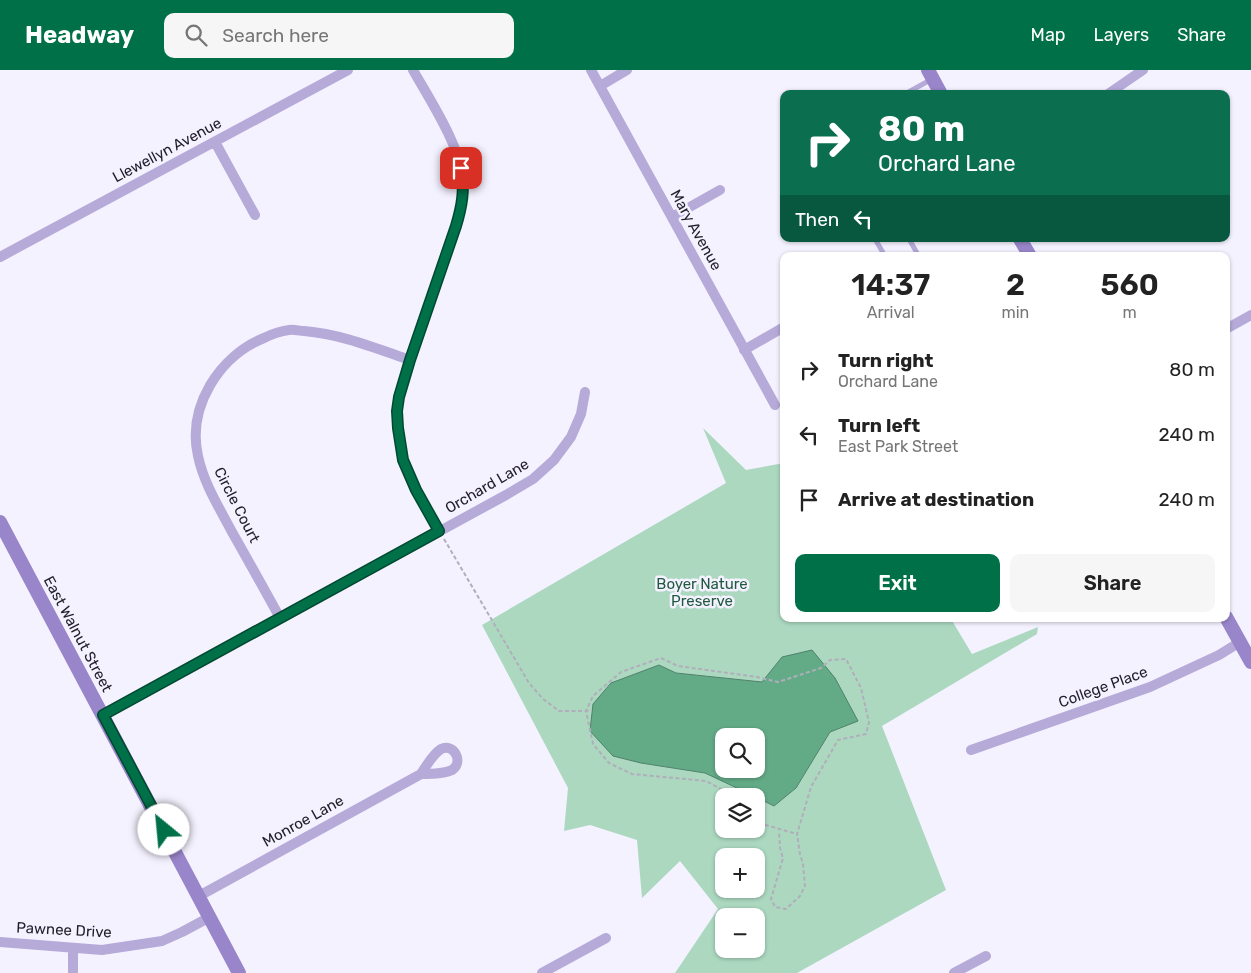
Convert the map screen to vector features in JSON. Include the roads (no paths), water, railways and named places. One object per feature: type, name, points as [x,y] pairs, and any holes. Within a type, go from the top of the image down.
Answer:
[{"type":"main road","points":[[930,74],[939,90]]},
{"type":"main road","name":"East Walnut Street","points":[[0,522],[239,973]]},
{"type":"main road","points":[[1229,622],[1251,662]]},
{"type":"street","name":"Llewellyn Avenue","points":[[0,257],[348,70]]},
{"type":"street","points":[[413,70],[453,144],[461,168],[463,182],[462,204],[456,226],[410,360],[399,397],[397,411],[403,460],[408,474],[439,531]]},
{"type":"street","name":"Mary Avenue","points":[[591,70],[775,405]]},
{"type":"street","points":[[600,86],[627,70]]},
{"type":"street","points":[[1114,90],[1143,70]]},
{"type":"street","points":[[215,142],[255,215]]},
{"type":"street","points":[[672,216],[720,190]]},
{"type":"street","points":[[1230,327],[1251,315]]},
{"type":"street","points":[[744,350],[780,329]]},
{"type":"street","name":"Circle Court","points":[[280,618],[206,484],[198,456],[195,430],[204,396],[223,366],[238,352],[253,342],[271,334],[290,330],[318,332],[346,338],[410,360]]},
{"type":"street","name":"Orchard Lane","points":[[103,715],[533,479],[554,460],[571,437],[581,414],[586,392]]},
{"type":"street","name":"College Place","points":[[971,750],[1150,687],[1219,655],[1240,642]]},
{"type":"street","name":"Monroe Lane","points":[[199,896],[421,774]]},
{"type":"street","name":"Pawnee Drive","points":[[0,942],[102,950],[162,941],[210,916]]},
{"type":"street","points":[[542,973],[606,938]]},
{"type":"street","points":[[73,948],[73,973]]},
{"type":"street","points":[[954,973],[986,956]]},
{"type":"lane","points":[[910,90],[930,74]]},
{"type":"park label","name":"Boyer Nature Preserve","points":[[702,592]]}]
